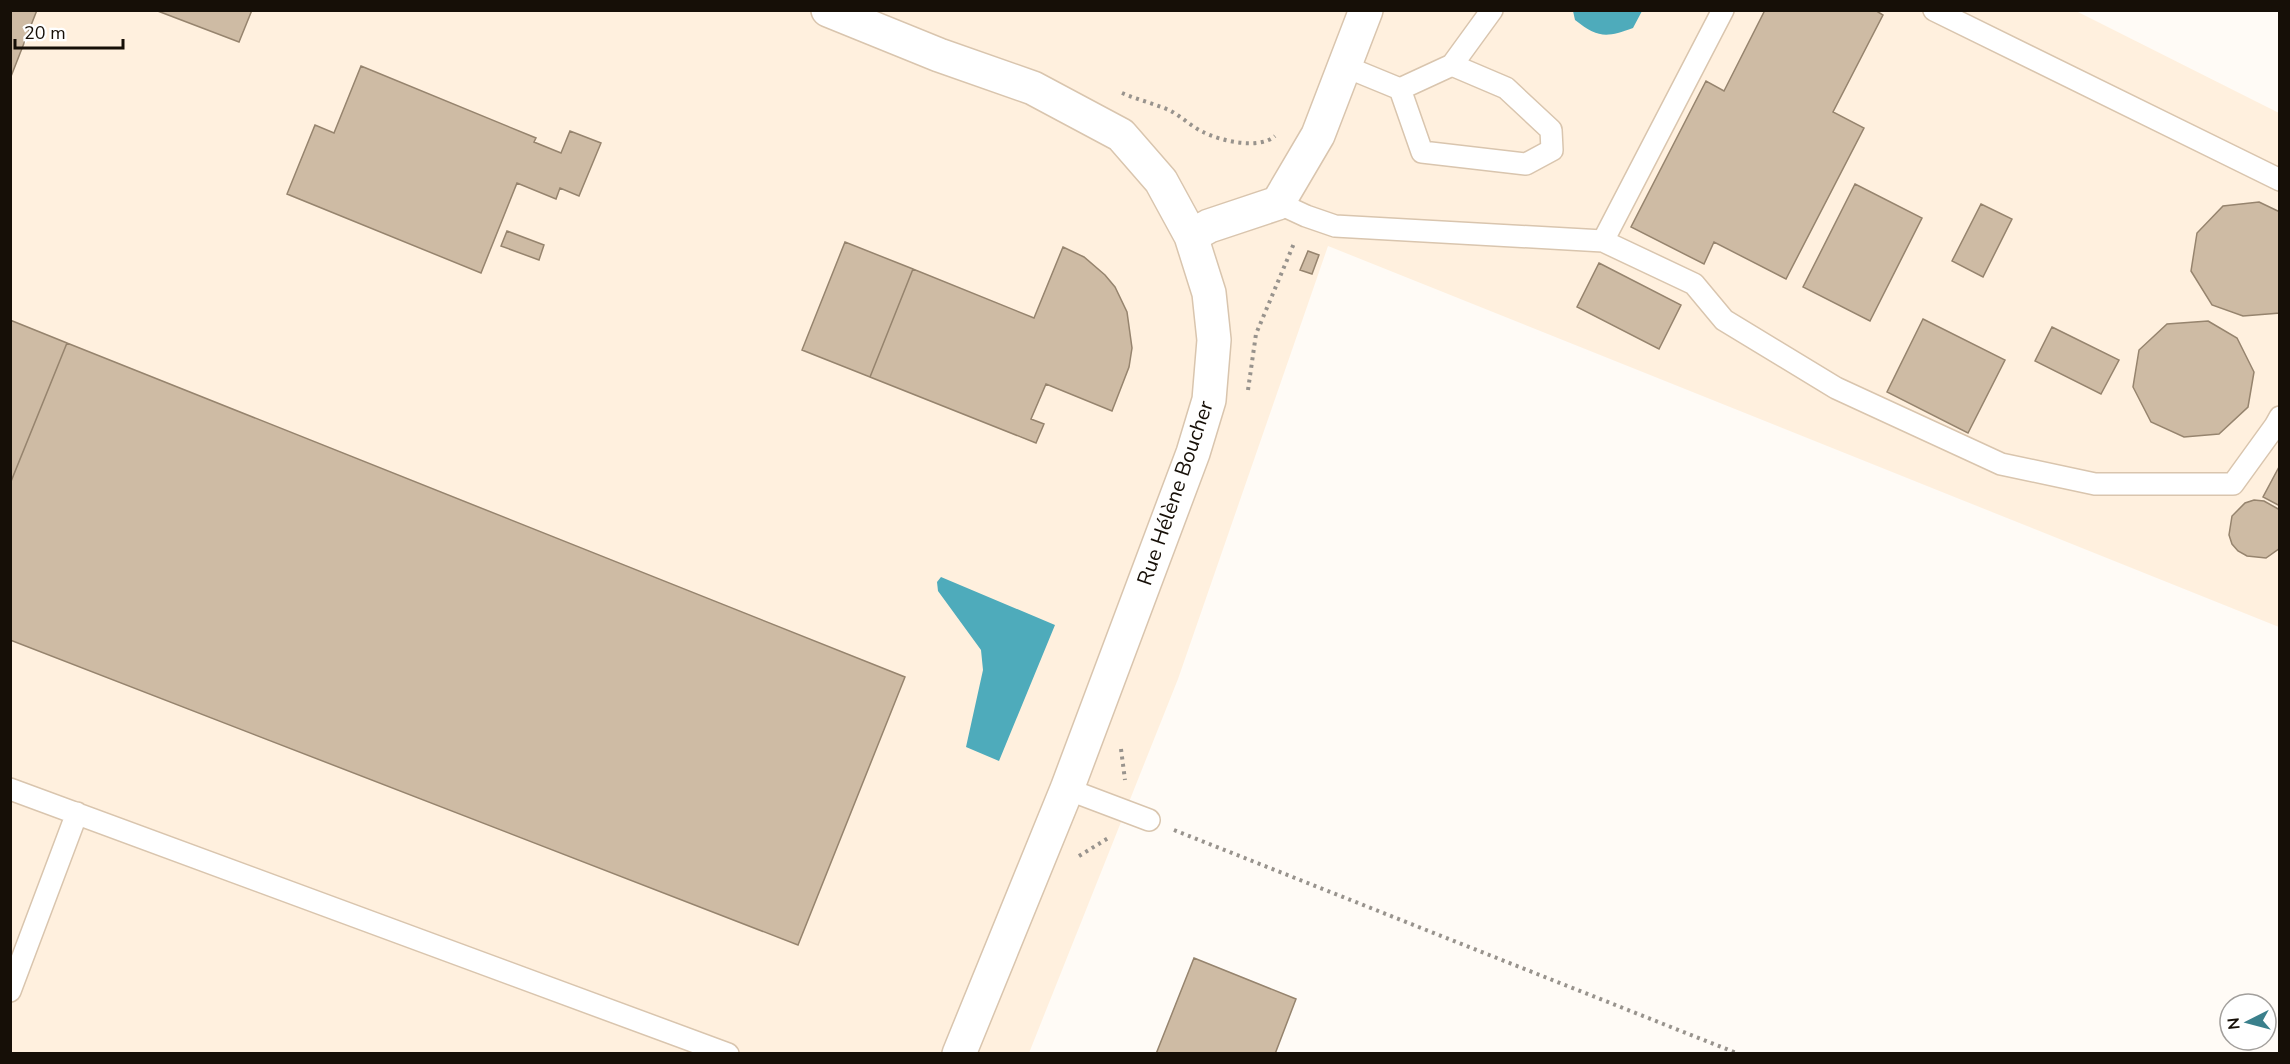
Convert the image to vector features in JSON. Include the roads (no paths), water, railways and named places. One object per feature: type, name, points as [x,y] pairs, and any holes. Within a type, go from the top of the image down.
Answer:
[{"type":"street","name":"Rue Hélène Boucher","points":[[828,10],[939,55],[1033,88],[1121,135],[1161,182],[1191,236],[1209,293],[1214,340],[1209,400],[1193,453],[1067,789],[959,1053]]},
{"type":"street","points":[[1191,236],[1209,226],[1278,203],[1317,135],[1366,10]]},
{"type":"lane","points":[[1344,66],[1400,89],[1452,65],[1492,10]]},
{"type":"lane","points":[[1603,241],[1723,10]]},
{"type":"lane","points":[[1934,10],[2280,180]]},
{"type":"lane","points":[[1400,89],[1422,152],[1526,164],[1552,150],[1551,130],[1506,88],[1452,65]]},
{"type":"lane","points":[[1278,203],[1335,226],[1603,241],[1694,284],[1724,320],[1836,388],[2001,464],[2095,484],[2233,484],[2276,426],[2280,417]]},
{"type":"lane","points":[[10,789],[728,1053]]},
{"type":"lane","points":[[1067,789],[1149,819]]},
{"type":"lane","points":[[10,992],[77,813]]},
{"type":"water","points":[[1573,10],[1642,11],[1633,28],[1616,34],[1603,35],[1575,20]]},
{"type":"water","points":[[941,577],[1055,625],[999,761],[966,747],[983,670],[981,650],[938,591],[937,582]]}]
